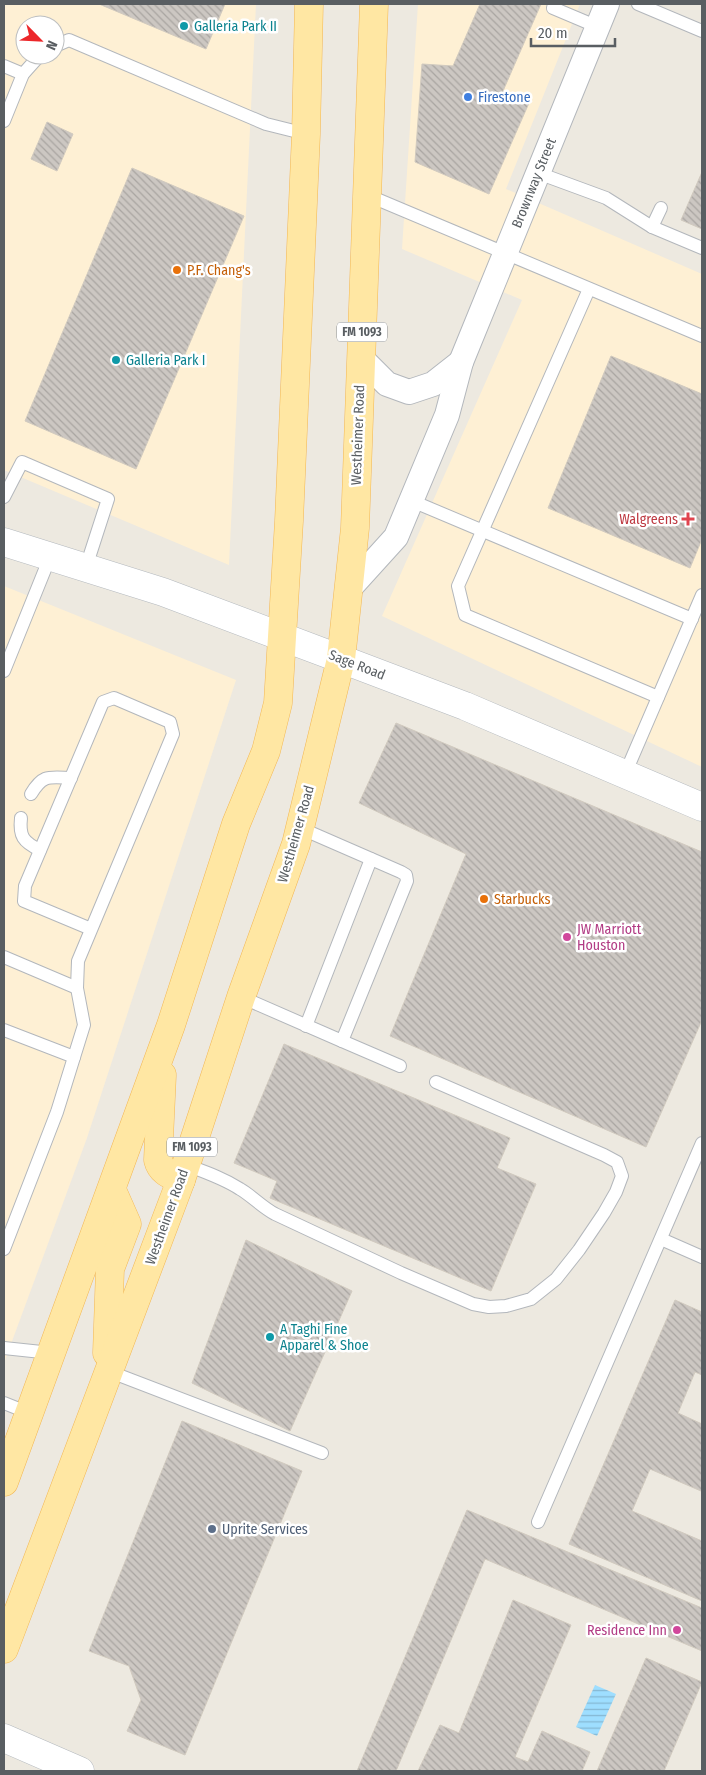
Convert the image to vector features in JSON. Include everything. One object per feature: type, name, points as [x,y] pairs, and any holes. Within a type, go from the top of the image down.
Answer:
[{"type":"main road","points":[[4,1482],[164,1046],[236,824],[266,750],[278,704],[283,637],[306,134],[309,4]]},
{"type":"main road","name":"Westheimer Road","points":[[4,1649],[184,1172],[241,997],[296,844],[342,659],[355,528],[374,4]]},
{"type":"main road","name":"Sage Road","points":[[4,542],[163,592],[342,659],[464,706],[702,807]]},
{"type":"main road","points":[[164,1046],[158,1160],[161,1169],[164,1171],[184,1172]]},
{"type":"main road","points":[[107,1373],[110,1269],[127,1224],[112,1190]]},
{"type":"main road","points":[[4,1738],[80,1771]]},
{"type":"street","name":"Brownway Street","points":[[348,590],[396,536],[412,501],[447,415],[461,362],[607,4]]},
{"type":"street","name":"Brownway Street","points":[[362,358],[387,384],[409,392],[433,384],[461,362]]},
{"type":"lane","points":[[554,4],[553,8],[598,26]]},
{"type":"lane","points":[[638,4],[702,31]]},
{"type":"lane","points":[[65,42],[69,40],[266,124],[306,134]]},
{"type":"lane","points":[[4,121],[23,74],[31,65]]},
{"type":"lane","points":[[4,66],[23,74]]},
{"type":"lane","points":[[538,173],[606,198],[652,227],[702,248]]},
{"type":"lane","points":[[367,195],[505,255],[702,336]]},
{"type":"lane","points":[[652,227],[661,208]]},
{"type":"lane","points":[[589,289],[458,586],[465,615],[658,697]]},
{"type":"lane","points":[[4,497],[22,462],[108,499],[86,567]]},
{"type":"lane","points":[[412,501],[692,618]]},
{"type":"lane","points":[[4,671],[50,557]]},
{"type":"lane","points":[[625,774],[702,595]]},
{"type":"lane","points":[[4,1249],[57,1112],[84,1025],[77,988],[78,961],[173,734],[170,722],[114,698],[104,702],[25,886],[24,901],[91,929]]},
{"type":"lane","points":[[31,794],[38,782],[43,779],[71,778]]},
{"type":"lane","points":[[21,818],[20,830],[28,844],[40,850]]},
{"type":"lane","points":[[300,828],[406,875],[407,881],[342,1042]]},
{"type":"lane","points":[[306,1026],[371,859]]},
{"type":"lane","points":[[4,957],[77,988]]},
{"type":"lane","points":[[241,997],[400,1066]]},
{"type":"lane","points":[[4,1030],[74,1057]]},
{"type":"lane","points":[[184,1172],[224,1179],[275,1214],[401,1273],[473,1304],[489,1307],[506,1306],[531,1299],[556,1279],[604,1214],[622,1176],[617,1162],[436,1082]]},
{"type":"lane","points":[[538,1522],[702,1144]]},
{"type":"lane","points":[[661,1239],[702,1257]]},
{"type":"lane","points":[[4,1348],[51,1353]]},
{"type":"lane","points":[[107,1373],[322,1453]]},
{"type":"lane","points":[[4,1403],[29,1413]]},
{"type":"shaded area","points":[[4,4],[256,4],[229,565],[4,470]]},
{"type":"shaded area","points":[[418,4],[580,4],[506,189],[702,274],[702,767],[382,616],[522,300],[402,249]]},
{"type":"shaded area","points":[[4,586],[236,680],[87,1138],[4,1363]]},
{"type":"water","points":[[595,1685],[616,1694],[597,1736],[576,1727]]},
{"type":"building","name":"Galleria Park II","points":[[99,4],[225,4],[206,49]]},
{"type":"building","name":"Firestone","points":[[480,4],[541,4],[503,91],[529,103],[489,194],[415,162],[422,64],[453,66]]},
{"type":"building","points":[[47,122],[73,134],[57,171],[31,159]]},
{"type":"building","name":"Galleria Park I","points":[[132,168],[244,216],[136,469],[25,421]]},
{"type":"building","points":[[702,172],[702,229],[681,220]]},
{"type":"building","name":"Walgreens","points":[[611,356],[702,394],[702,539],[690,568],[548,508]]},
{"type":"building","name":"JW Marriott Houston","points":[[396,723],[702,852],[702,1020],[646,1147],[390,1036],[466,854],[359,803]]},
{"type":"building","points":[[284,1044],[510,1138],[497,1168],[536,1184],[491,1291],[270,1198],[277,1181],[234,1163]]},
{"type":"building","name":"A Taghi Fine Apparel & Shoe","points":[[246,1240],[352,1291],[290,1431],[192,1383]]},
{"type":"building","points":[[675,1300],[702,1312],[702,1375],[695,1372],[678,1413],[702,1424],[702,1489],[701,1491],[650,1469],[632,1511],[702,1541],[702,1601],[569,1544]]},
{"type":"building","points":[[182,1421],[302,1471],[185,1755],[127,1731],[141,1700],[129,1666],[89,1651]]},
{"type":"building","name":"Residence Inn","points":[[467,1510],[702,1608],[702,1651],[485,1559],[396,1771],[357,1771]]},
{"type":"building","name":"Residence Inn","points":[[513,1600],[571,1625],[515,1757],[528,1762],[542,1731],[590,1752],[582,1771],[418,1771],[440,1725],[459,1733]]},
{"type":"building","name":"Residence Inn","points":[[646,1658],[702,1682],[664,1771],[597,1771]]},
{"type":"place","name":"Galleria Park II","points":[[184,26]]},
{"type":"place","name":"Firestone","points":[[468,97]]},
{"type":"place","name":"P.F. Chang's","points":[[177,270]]},
{"type":"place","name":"Galleria Park I","points":[[116,360]]},
{"type":"place","name":"Walgreens","points":[[688,519]]},
{"type":"place","name":"Starbucks","points":[[484,899]]},
{"type":"place","name":"JW Marriott Houston","points":[[567,937]]},
{"type":"place","name":"A Taghi Fine Apparel & Shoe","points":[[270,1337]]},
{"type":"place","name":"Uprite Services","points":[[212,1529]]},
{"type":"place","name":"Residence Inn","points":[[677,1630]]}]
